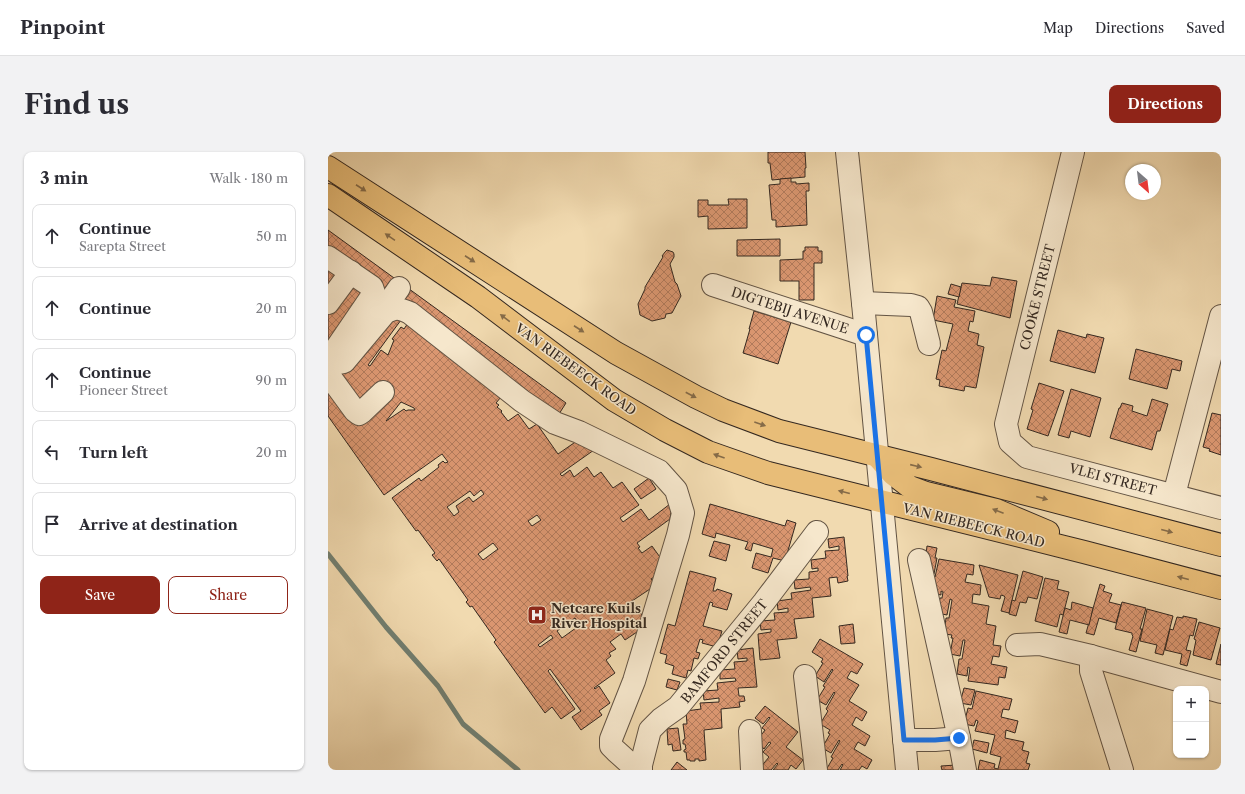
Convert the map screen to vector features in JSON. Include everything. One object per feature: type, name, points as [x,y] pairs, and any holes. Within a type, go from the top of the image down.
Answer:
[{"type":"main road","points":[[328,167],[616,353],[696,398],[730,413],[779,431],[1221,545]]},
{"type":"main road","name":"VAN RIEBEECK ROAD","points":[[328,195],[478,297],[614,400],[664,430],[708,452],[768,473],[1221,588]]},
{"type":"main road","points":[[878,457],[893,474],[910,487],[926,493],[996,510],[1059,536],[1084,552]]},
{"type":"street","points":[[848,152],[907,770]]},
{"type":"street","name":"COOKE STREET","points":[[1010,442],[1006,424],[1073,152]]},
{"type":"street","points":[[328,257],[372,287],[374,293],[337,346],[333,354],[335,360],[339,363],[344,362],[385,313],[399,308],[410,314],[522,401],[555,423],[579,432],[658,471],[676,490],[683,513],[678,535],[634,681],[611,739],[612,746],[616,751],[637,770]]},
{"type":"street","points":[[328,303],[351,272]]},
{"type":"street","name":"DIGTEBIJ AVENUE","points":[[713,285],[866,335]]},
{"type":"street","points":[[383,392],[359,414],[355,412],[330,378],[399,288]]},
{"type":"street","points":[[863,303],[911,305],[918,307],[921,312],[929,344]]},
{"type":"street","points":[[1174,495],[1221,316]]},
{"type":"street","name":"VLEI STREET","points":[[1010,442],[1027,457],[1221,508]]},
{"type":"street","name":"BAMFORD STREET","points":[[641,770],[650,730],[661,719],[678,707],[764,602],[817,532]]},
{"type":"street","points":[[919,560],[965,770]]},
{"type":"street","points":[[1017,645],[1040,644],[1091,656],[1221,692]]},
{"type":"street","points":[[1091,656],[1090,671],[1122,770]]},
{"type":"street","points":[[805,676],[816,770]]},
{"type":"street","points":[[750,731],[752,770]]},
{"type":"street","points":[[904,740],[959,738]]},
{"type":"building","points":[[768,152],[805,152],[805,177],[772,180],[770,163],[768,163]]},
{"type":"building","points":[[791,178],[791,182],[796,182],[796,184],[809,183],[809,191],[806,191],[807,225],[776,227],[776,220],[772,220],[769,185],[780,184],[780,179]]},
{"type":"building","points":[[728,199],[747,199],[747,228],[708,229],[708,216],[698,217],[698,200],[708,200],[708,205],[729,205]]},
{"type":"building","name":"Netcare Kuils River Hospital","points":[[328,230],[566,403],[559,414],[416,310],[412,305],[368,365],[370,366],[381,350],[388,355],[394,340],[392,339],[401,327],[404,329],[408,323],[501,397],[496,403],[499,405],[497,407],[502,411],[501,412],[508,421],[518,414],[529,429],[537,424],[558,454],[584,436],[594,450],[560,474],[562,476],[570,470],[574,477],[587,467],[594,477],[601,472],[613,488],[622,482],[639,505],[620,518],[623,522],[641,509],[649,520],[670,504],[672,507],[670,519],[637,543],[640,547],[638,548],[642,553],[652,546],[662,560],[657,575],[651,579],[656,585],[632,601],[644,618],[638,622],[643,628],[625,640],[621,634],[610,642],[616,649],[609,653],[611,656],[606,660],[615,673],[594,688],[595,689],[599,686],[610,703],[599,711],[602,715],[581,730],[572,717],[581,711],[550,669],[548,671],[575,709],[561,719],[552,707],[545,713],[494,642],[496,640],[472,606],[470,607],[466,602],[468,600],[439,559],[437,561],[432,555],[435,553],[418,530],[416,531],[392,498],[419,478],[421,481],[439,467],[438,465],[443,461],[445,463],[448,462],[442,454],[384,495],[328,416]],"holes":[[[401,402],[414,408],[415,410],[406,411],[404,409],[386,421]],[[481,490],[484,494],[473,502],[469,497],[456,506],[459,512],[454,516],[447,507],[470,491],[474,496]],[[537,515],[541,520],[532,526],[528,521]],[[493,543],[498,549],[483,560],[478,554]],[[575,618],[580,625],[562,638],[557,631]],[[551,635],[553,638],[540,647],[538,645]]]},
{"type":"building","points":[[780,239],[780,256],[737,256],[737,240]]},
{"type":"building","points":[[805,247],[818,247],[818,251],[822,251],[822,263],[814,263],[814,300],[799,300],[799,281],[780,281],[780,260],[803,259],[803,251],[805,251]]},
{"type":"building","points":[[667,250],[673,252],[674,254],[670,264],[681,296],[672,313],[666,314],[665,318],[652,321],[640,315],[638,304],[645,287],[663,257],[662,256]]},
{"type":"building","points":[[992,277],[1017,281],[1010,318],[957,304],[962,283],[990,286]]},
{"type":"building","points":[[951,284],[961,287],[959,297],[948,294]]},
{"type":"building","points":[[937,296],[956,300],[954,307],[975,311],[973,322],[970,321],[968,331],[979,334],[977,345],[984,347],[976,388],[965,386],[964,391],[939,386],[940,380],[936,379],[942,350],[946,351],[953,324],[933,320]]},
{"type":"building","points":[[754,311],[791,322],[778,364],[743,353]]},
{"type":"building","points":[[1058,330],[1086,338],[1087,334],[1104,338],[1095,373],[1050,361]]},
{"type":"building","points":[[1136,349],[1182,361],[1180,371],[1172,369],[1167,389],[1129,379]]},
{"type":"building","points":[[1039,383],[1064,391],[1048,436],[1027,429]]},
{"type":"building","points":[[1071,389],[1101,398],[1090,437],[1071,431],[1069,438],[1058,435]]},
{"type":"building","points":[[1152,399],[1168,404],[1160,431],[1157,431],[1152,450],[1110,438],[1119,408],[1122,403],[1133,406],[1132,411],[1147,416]]},
{"type":"building","points":[[1212,413],[1221,415],[1221,455],[1209,451],[1210,449],[1203,447]]},
{"type":"building","points":[[649,478],[656,489],[641,499],[634,489]]},
{"type":"building","points":[[710,504],[785,526],[787,520],[796,523],[785,561],[773,558],[768,573],[752,568],[756,553],[771,557],[773,549],[753,543],[751,551],[745,549],[748,542],[716,533],[715,538],[702,534]]},
{"type":"building","points":[[844,537],[848,581],[838,583],[837,577],[829,578],[831,596],[812,598],[814,617],[794,619],[797,638],[777,640],[780,658],[760,660],[758,634],[771,632],[771,629],[761,630],[760,621],[775,620],[774,613],[788,612],[788,608],[778,610],[777,601],[792,599],[791,593],[811,590],[810,587],[795,589],[794,580],[809,579],[809,572],[818,571],[818,568],[812,569],[811,560],[826,558],[825,551],[839,550],[839,546],[829,548],[828,539]]},
{"type":"building","points":[[714,541],[730,545],[726,561],[709,556]]},
{"type":"building","points":[[927,546],[937,548],[934,574],[924,572]]},
{"type":"building","points":[[939,559],[974,565],[973,575],[967,574],[965,582],[981,585],[980,595],[973,594],[972,603],[989,606],[986,624],[996,626],[993,645],[1001,646],[999,657],[993,656],[991,664],[1007,667],[1005,678],[999,677],[998,685],[968,681],[970,668],[968,667],[967,676],[957,674],[959,659],[962,659],[965,640],[963,640],[960,656],[950,654],[953,638],[951,638],[952,635],[944,634],[946,618],[949,618],[952,600],[950,599],[947,615],[937,613],[940,598],[942,598],[943,592],[941,591],[941,595],[931,593],[933,577],[935,577]]},
{"type":"building","points":[[979,565],[1018,575],[1009,613],[1001,611],[1004,596],[1001,595],[1000,599],[989,597]]},
{"type":"building","points":[[690,571],[716,578],[713,591],[716,591],[717,589],[732,594],[727,610],[712,606],[713,603],[710,602],[703,626],[722,631],[717,647],[702,643],[703,640],[700,639],[696,652],[700,653],[698,659],[694,658],[691,671],[688,670],[686,678],[672,674],[674,666],[665,663],[667,655],[660,653],[668,624],[675,626]]},
{"type":"building","points":[[1023,571],[1043,577],[1037,599],[1028,597],[1026,603],[1020,602],[1016,616],[1009,614],[1012,600],[1015,601]]},
{"type":"building","points":[[1045,578],[1059,581],[1057,589],[1069,592],[1063,615],[1060,614],[1057,627],[1035,621]]},
{"type":"building","points":[[1100,584],[1105,586],[1103,591],[1112,594],[1109,602],[1121,605],[1116,623],[1099,618],[1094,635],[1086,633]]},
{"type":"building","points":[[1072,602],[1093,608],[1089,625],[1070,620],[1067,634],[1059,632],[1065,608],[1071,610]]},
{"type":"building","points":[[1122,602],[1146,608],[1136,652],[1129,650],[1133,636],[1132,633],[1115,629]]},
{"type":"building","points":[[1147,609],[1173,616],[1163,655],[1155,653],[1157,645],[1140,641]]},
{"type":"building","points":[[1183,616],[1197,619],[1193,636],[1190,635],[1186,650],[1191,651],[1187,666],[1180,664],[1182,654],[1165,650],[1170,629],[1173,630],[1177,617],[1183,618]]},
{"type":"building","points":[[1199,622],[1220,628],[1211,660],[1193,655],[1196,640],[1194,639]]},
{"type":"building","points":[[853,624],[855,643],[841,644],[839,626]]},
{"type":"building","points":[[820,639],[863,664],[857,674],[851,671],[847,678],[859,685],[849,701],[867,712],[862,721],[856,717],[852,725],[870,736],[865,746],[858,742],[854,749],[872,760],[867,769],[862,766],[859,770],[840,770],[843,765],[842,764],[838,770],[826,770],[840,741],[839,740],[831,753],[822,748],[830,734],[828,733],[830,730],[820,724],[828,711],[826,709],[835,693],[834,692],[826,705],[817,700],[825,687],[823,686],[833,670],[832,669],[824,682],[815,676],[823,663],[821,662],[823,659],[812,652]]},
{"type":"building","points":[[1221,644],[1221,665],[1216,664]]},
{"type":"building","points":[[753,648],[757,687],[738,688],[739,696],[744,696],[745,701],[739,702],[740,707],[721,709],[722,728],[704,730],[706,760],[687,760],[686,752],[684,752],[686,749],[685,744],[683,744],[683,740],[685,739],[683,724],[687,724],[686,711],[701,709],[700,703],[719,702],[719,698],[704,700],[703,691],[718,690],[717,683],[736,681],[735,678],[720,679],[720,670],[735,669],[734,662],[747,661],[747,658],[738,659],[737,650]]},
{"type":"building","points":[[668,679],[680,682],[677,690],[666,687]]},
{"type":"building","points":[[964,688],[975,690],[971,705],[960,703]]},
{"type":"building","points":[[976,691],[1012,699],[1009,710],[1003,709],[1001,717],[1018,721],[1015,733],[1006,730],[1005,738],[1024,742],[1022,750],[1029,752],[1026,763],[1030,764],[1028,770],[978,770],[980,760],[995,764],[994,768],[998,769],[1001,757],[990,754],[995,735],[975,731],[978,721],[976,720],[974,726],[964,724],[968,708],[972,709]]},
{"type":"building","points":[[765,706],[798,732],[786,747],[803,760],[796,769],[791,765],[788,770],[773,770],[778,764],[777,763],[771,770],[759,769],[769,757],[763,752],[771,743],[769,742],[764,749],[756,742],[765,730],[762,728],[770,718],[769,717],[763,724],[755,718]]},
{"type":"building","points":[[678,728],[681,750],[673,751],[672,744],[668,745],[667,729]]},
{"type":"building","points":[[974,740],[989,743],[987,753],[972,749]]},
{"type":"building","points":[[677,762],[687,770],[671,770]]},
{"type":"building","points":[[956,765],[957,770],[942,770],[941,766]]},
{"type":"waterway","points":[[328,554],[386,627],[438,686],[463,724],[518,770]]},
{"type":"place","name":"Netcare Kuils River Hospital","points":[[537,615]]},
{"type":"route","points":[[866,335],[904,740],[959,738]]}]
